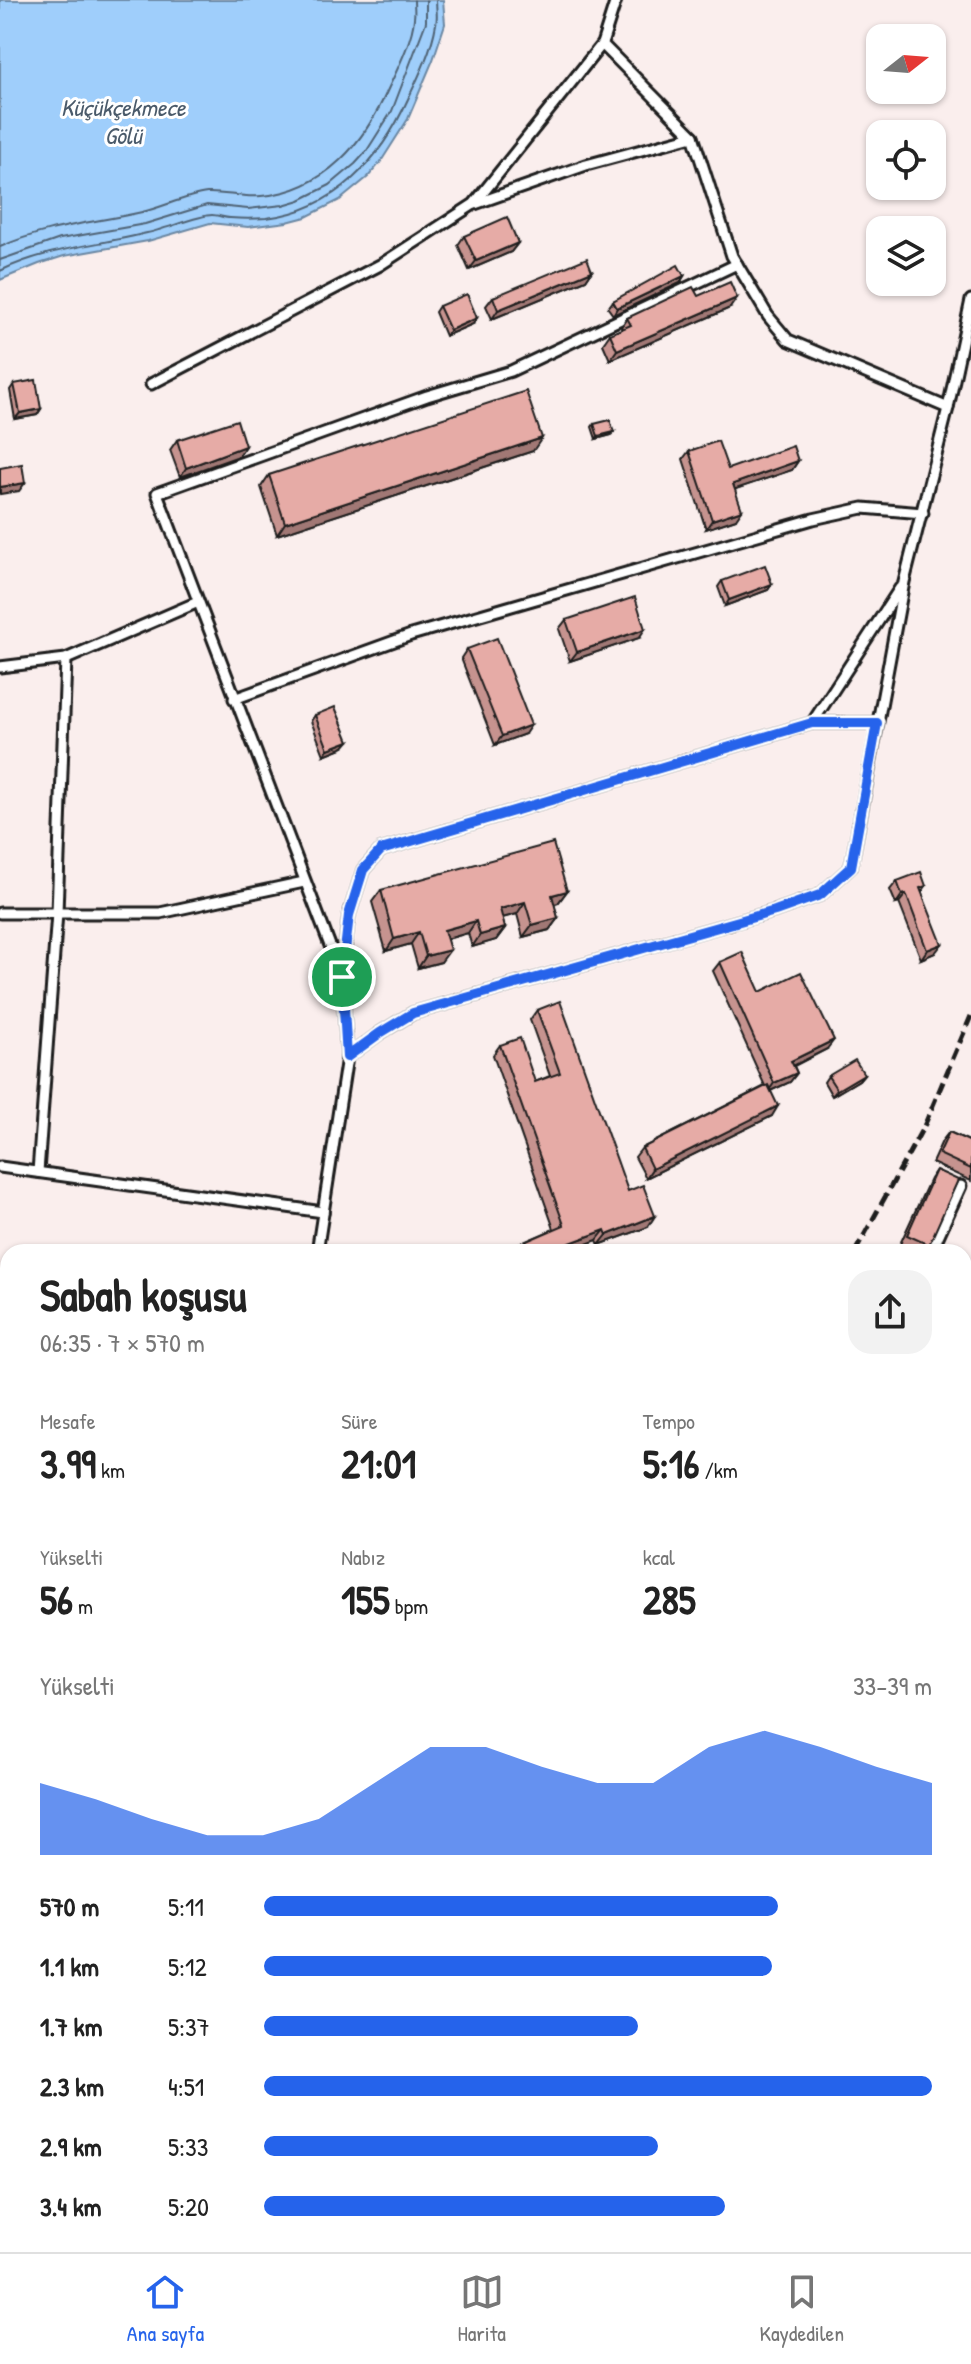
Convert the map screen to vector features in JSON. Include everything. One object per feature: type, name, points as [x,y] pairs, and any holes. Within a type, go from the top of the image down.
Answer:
[{"type":"lane","points":[[474,204],[602,44],[616,0]]},
{"type":"lane","points":[[602,44],[693,136],[732,256],[768,316],[788,340],[948,408]]},
{"type":"lane","points":[[151,384],[380,265],[474,204],[586,165],[693,136]]},
{"type":"lane","points":[[342,977],[157,493],[427,396],[511,371],[737,264]]},
{"type":"lane","points":[[347,1057],[413,1013],[775,911],[820,895],[851,867],[904,582],[948,408],[971,300]]},
{"type":"lane","points":[[234,699],[411,635],[813,519],[863,508],[923,513]]},
{"type":"lane","points":[[812,723],[904,582]]},
{"type":"lane","points":[[0,667],[66,659],[198,602]]},
{"type":"lane","points":[[38,1172],[57,913],[66,659]]},
{"type":"lane","points":[[318,1244],[347,1057],[342,977],[349,915],[363,870],[381,850],[812,723],[877,723]]},
{"type":"lane","points":[[0,913],[160,913],[304,882]]},
{"type":"lane","points":[[0,1167],[323,1212]]},
{"type":"lane","points":[[935,1244],[961,1186]]},
{"type":"water","name":"Küçükçekmece Gölü","points":[[0,0],[443,0],[445,24],[408,119],[380,163],[340,200],[306,217],[287,222],[248,227],[210,223],[148,241],[64,256],[0,280]]},
{"type":"building","points":[[507,217],[518,243],[476,261],[464,236]]},
{"type":"building","points":[[587,258],[592,271],[498,310],[493,297]]},
{"type":"building","points":[[678,265],[684,276],[617,308],[613,301]]},
{"type":"building","points":[[730,282],[737,298],[617,350],[610,334],[631,325],[627,318],[693,287],[698,296]]},
{"type":"building","points":[[467,294],[477,318],[450,330],[439,306]]},
{"type":"building","points":[[36,380],[41,409],[20,413],[14,384]]},
{"type":"building","points":[[526,391],[542,438],[285,523],[269,475]]},
{"type":"building","points":[[237,420],[245,446],[186,468],[177,440]]},
{"type":"building","points":[[610,420],[614,432],[598,436],[594,424]]},
{"type":"building","points":[[718,441],[728,469],[793,446],[798,461],[733,484],[742,510],[712,520],[689,451]]},
{"type":"building","points":[[22,464],[25,483],[0,487],[0,468]]},
{"type":"building","points":[[765,565],[772,584],[729,600],[722,581]]},
{"type":"building","points":[[635,597],[645,629],[577,652],[566,620]]},
{"type":"building","points":[[497,638],[531,725],[502,736],[467,649]]},
{"type":"building","points":[[335,707],[349,741],[328,749],[315,715]]},
{"type":"building","points":[[553,843],[567,891],[552,895],[558,918],[532,925],[525,902],[500,909],[505,928],[480,935],[476,921],[444,930],[450,950],[426,956],[419,932],[394,939],[381,890]]},
{"type":"building","points":[[921,872],[926,886],[920,888],[942,944],[927,950],[906,894],[902,895],[897,881]]},
{"type":"building","points":[[742,952],[760,992],[801,972],[834,1040],[791,1061],[797,1073],[774,1083],[720,962]]},
{"type":"building","points":[[560,1001],[628,1191],[643,1185],[655,1216],[607,1235],[605,1230],[567,1244],[520,1244],[564,1225],[500,1045],[520,1038],[535,1082],[560,1073],[537,1010]]},
{"type":"building","points":[[855,1060],[864,1074],[837,1090],[828,1076]]},
{"type":"building","points":[[768,1085],[778,1106],[652,1169],[642,1148]]},
{"type":"building","points":[[949,1132],[971,1142],[971,1169],[939,1154]]},
{"type":"building","points":[[936,1170],[958,1180],[929,1244],[907,1235]]},
{"type":"railway","points":[[859,1244],[925,1124],[971,1016]]},
{"type":"route","points":[[812,723],[877,723],[851,867],[820,895],[775,911],[413,1013],[347,1057],[342,977],[349,915],[363,870],[381,850],[812,723]]}]
